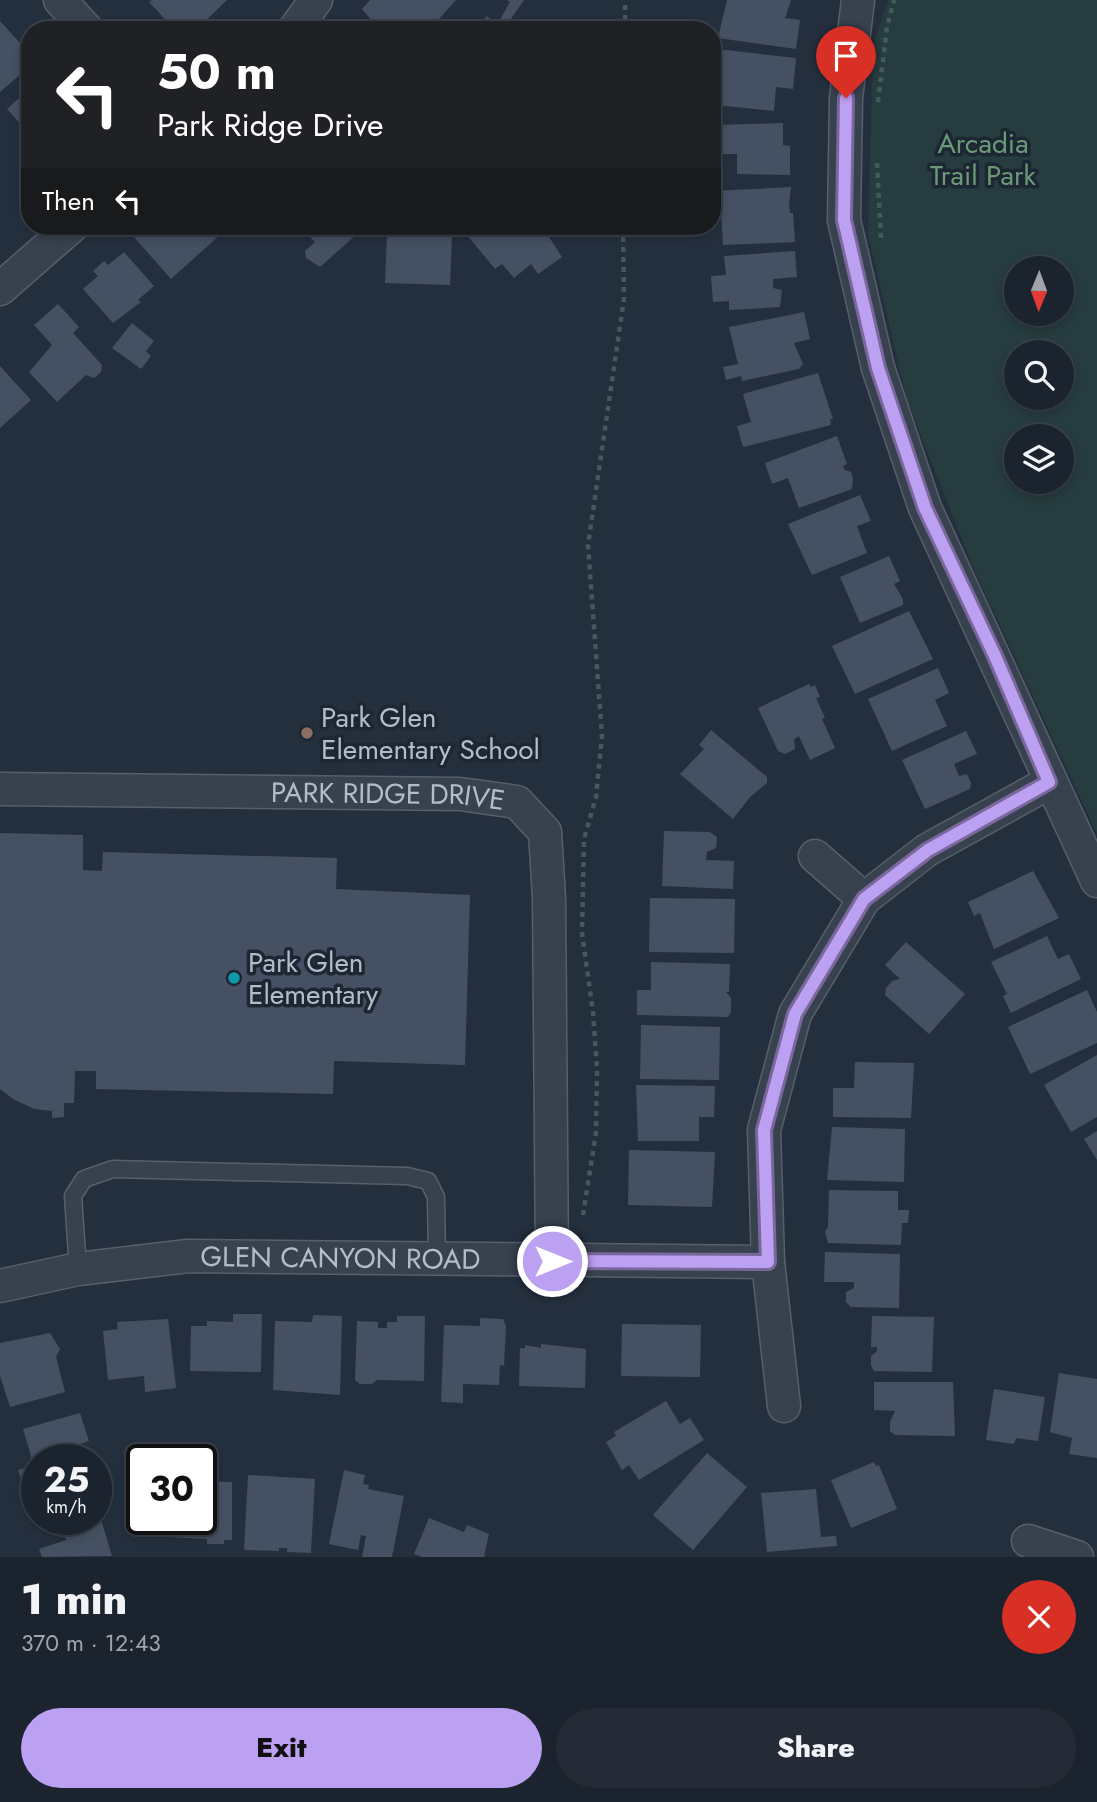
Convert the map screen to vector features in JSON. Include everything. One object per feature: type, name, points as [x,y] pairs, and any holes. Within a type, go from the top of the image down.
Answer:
[{"type":"street","points":[[60,0],[79,21]]},
{"type":"street","points":[[301,21],[316,0]]},
{"type":"street","points":[[858,0],[846,98],[844,220],[878,368],[925,508],[995,656],[1049,782],[1097,881]]},
{"type":"street","points":[[0,289],[62,235]]},
{"type":"street","points":[[784,1406],[768,1262],[764,1130],[795,1014],[864,899],[928,850],[1049,782]]},
{"type":"street","name":"PARK RIDGE DRIVE","points":[[0,789],[460,794],[517,802],[545,832],[561,1261]]},
{"type":"street","points":[[815,856],[864,899]]},
{"type":"street","name":"GLEN CANYON ROAD","points":[[0,1286],[78,1269],[188,1256],[768,1262]]},
{"type":"street","points":[[1028,1541],[1077,1557]]},
{"type":"lane","points":[[78,1269],[73,1196],[84,1178],[113,1169],[407,1176],[428,1181],[436,1197],[437,1258]]},
{"type":"path","points":[[625,0],[625,21]]},
{"type":"path","points":[[877,114],[887,27],[894,0]]},
{"type":"path","points":[[877,153],[881,248]]},
{"type":"path","points":[[561,1261],[587,1200],[596,1133],[593,1012],[582,933],[584,839],[596,797],[602,736],[588,545],[624,299],[623,235]]},
{"type":"green space","name":"Arcadia Trail Park","points":[[888,0],[1097,0],[1097,834],[972,565],[907,400],[868,235],[873,46]]},
{"type":"building","points":[[227,0],[205,21],[167,21],[149,2]]},
{"type":"building","points":[[370,0],[456,0],[437,21],[372,21],[362,9]]},
{"type":"building","points":[[507,0],[524,0],[509,21],[499,21],[510,2]]},
{"type":"building","points":[[727,0],[791,0],[785,18],[800,20],[796,49],[721,38]]},
{"type":"building","points":[[0,21],[21,42],[21,74],[0,92]]},
{"type":"building","points":[[721,49],[796,58],[793,89],[776,87],[774,111],[721,106]]},
{"type":"building","points":[[21,96],[21,124],[7,109]]},
{"type":"building","points":[[783,123],[783,145],[790,146],[790,175],[737,174],[737,154],[721,154],[721,125]]},
{"type":"building","points":[[791,187],[789,205],[790,213],[793,213],[795,242],[723,245],[721,191]]},
{"type":"building","points":[[136,235],[220,235],[171,279],[134,237]]},
{"type":"building","points":[[308,235],[356,235],[320,267],[306,258],[305,251],[315,242]]},
{"type":"building","points":[[387,235],[452,236],[450,285],[385,283]]},
{"type":"building","points":[[467,235],[548,235],[562,257],[538,274],[531,264],[514,278],[502,264],[495,269]]},
{"type":"building","points":[[795,251],[797,277],[773,279],[773,288],[782,290],[780,307],[729,310],[729,301],[713,302],[711,276],[726,275],[724,256]]},
{"type":"building","points":[[124,252],[154,286],[138,300],[141,302],[113,323],[83,289],[98,276],[93,271],[104,261],[108,265]]},
{"type":"building","points":[[58,304],[79,327],[73,333],[102,365],[101,372],[94,378],[86,375],[57,402],[29,372],[52,345],[34,325]]},
{"type":"building","points":[[804,312],[810,339],[794,343],[803,364],[799,369],[742,381],[741,376],[726,380],[723,367],[738,364],[729,327]]},
{"type":"building","points":[[132,323],[154,341],[146,351],[151,356],[141,369],[112,348]]},
{"type":"building","points":[[0,366],[31,400],[0,428]]},
{"type":"building","points":[[818,373],[833,419],[830,419],[831,425],[743,447],[737,426],[751,422],[743,394]]},
{"type":"building","points":[[837,436],[847,464],[843,466],[851,472],[853,479],[852,489],[799,508],[788,478],[772,484],[765,463]]},
{"type":"building","points":[[860,495],[871,521],[857,526],[867,553],[812,575],[788,524]]},
{"type":"building","points":[[889,556],[900,581],[894,584],[903,599],[903,605],[860,623],[840,577]]},
{"type":"building","points":[[909,611],[933,659],[855,694],[832,646]]},
{"type":"building","points":[[938,668],[949,693],[935,700],[947,726],[892,751],[868,699]]},
{"type":"building","points":[[809,684],[811,687],[815,685],[820,697],[816,698],[825,718],[822,719],[835,748],[810,760],[799,736],[794,739],[795,749],[785,754],[778,751],[758,708]]},
{"type":"building","points":[[711,730],[767,777],[767,783],[750,797],[733,819],[680,774],[704,749],[699,745]]},
{"type":"building","points":[[966,731],[977,754],[954,764],[959,776],[967,774],[971,783],[970,789],[925,809],[902,760]]},
{"type":"building","points":[[664,831],[710,832],[717,837],[716,848],[707,852],[706,860],[734,861],[733,889],[662,886]]},
{"type":"building","name":"Park Glen Elementary","points":[[0,833],[83,835],[83,870],[102,871],[103,852],[337,858],[336,889],[470,895],[465,1065],[334,1061],[333,1094],[96,1089],[96,1071],[75,1071],[74,1103],[64,1103],[64,1117],[52,1118],[52,1111],[34,1109],[13,1099],[0,1089]]},
{"type":"building","points":[[1033,871],[1059,918],[994,949],[980,913],[974,916],[968,902]]},
{"type":"building","points":[[650,898],[735,899],[734,953],[649,952]]},
{"type":"building","points":[[1047,936],[1058,959],[1069,954],[1081,979],[1011,1013],[1003,996],[1007,994],[991,962]]},
{"type":"building","points":[[906,942],[965,994],[929,1034],[885,995],[886,988],[892,981],[900,979],[885,965]]},
{"type":"building","points":[[651,962],[730,964],[729,992],[726,992],[731,998],[731,1012],[728,1017],[637,1015],[637,990],[651,990]]},
{"type":"building","points":[[1087,990],[1097,1012],[1097,1043],[1030,1074],[1008,1027]]},
{"type":"building","points":[[641,1025],[720,1027],[719,1080],[640,1079]]},
{"type":"building","points":[[1097,1055],[1097,1117],[1071,1132],[1044,1085]]},
{"type":"building","points":[[855,1062],[914,1063],[911,1118],[833,1117],[833,1088],[854,1088]]},
{"type":"building","points":[[636,1085],[715,1086],[714,1117],[699,1117],[699,1141],[638,1141]]},
{"type":"building","points":[[832,1127],[905,1129],[904,1182],[827,1180]]},
{"type":"building","points":[[1097,1131],[1097,1160],[1084,1139]]},
{"type":"building","points":[[629,1150],[715,1152],[712,1207],[628,1205]]},
{"type":"building","points":[[829,1190],[898,1191],[898,1210],[909,1210],[908,1223],[902,1223],[901,1245],[828,1243],[825,1231],[828,1227]]},
{"type":"building","points":[[825,1252],[900,1254],[899,1308],[851,1307],[846,1302],[846,1292],[854,1288],[854,1282],[824,1282]]},
{"type":"building","points":[[233,1314],[262,1314],[261,1372],[190,1371],[191,1326],[207,1326],[207,1321],[233,1322]]},
{"type":"building","points":[[313,1315],[342,1316],[340,1395],[273,1390],[275,1321],[312,1322]]},
{"type":"building","points":[[397,1316],[425,1316],[424,1381],[377,1380],[372,1384],[360,1384],[355,1380],[357,1321],[378,1322],[378,1328],[387,1328],[387,1322],[397,1322]]},
{"type":"building","points":[[872,1316],[934,1317],[932,1372],[874,1371],[871,1356],[877,1351],[877,1347],[871,1347]]},
{"type":"building","points":[[480,1318],[503,1319],[506,1326],[504,1366],[500,1365],[499,1385],[463,1384],[463,1403],[441,1402],[444,1325],[480,1326]]},
{"type":"building","points":[[168,1319],[176,1388],[145,1392],[144,1376],[108,1380],[103,1331],[118,1329],[117,1322]]},
{"type":"building","points":[[622,1324],[701,1325],[700,1377],[621,1376]]},
{"type":"building","points":[[50,1333],[60,1349],[56,1357],[65,1392],[10,1407],[0,1376],[0,1343]]},
{"type":"building","points":[[541,1344],[586,1349],[585,1388],[519,1386],[520,1348],[525,1348],[525,1345],[541,1348]]},
{"type":"building","points":[[1059,1373],[1097,1379],[1097,1458],[1069,1454],[1072,1438],[1050,1432]]},
{"type":"building","points":[[874,1382],[953,1382],[955,1436],[895,1435],[890,1431],[890,1422],[895,1411],[874,1410]]},
{"type":"building","points":[[994,1389],[1045,1397],[1038,1441],[1016,1438],[1014,1444],[986,1440]]},
{"type":"building","points":[[666,1401],[680,1424],[690,1418],[704,1440],[639,1480],[629,1465],[622,1470],[606,1442],[616,1436],[614,1432]]},
{"type":"building","points":[[80,1413],[89,1441],[80,1444],[27,1444],[23,1429]]},
{"type":"building","points":[[707,1453],[747,1487],[693,1550],[653,1515]]},
{"type":"building","points":[[874,1462],[876,1466],[879,1465],[897,1509],[851,1528],[831,1480]]},
{"type":"building","points":[[344,1470],[365,1475],[363,1484],[369,1485],[368,1489],[404,1496],[392,1557],[362,1557],[366,1536],[361,1535],[358,1550],[329,1544]]},
{"type":"building","points":[[248,1475],[315,1479],[311,1553],[287,1552],[287,1548],[279,1548],[279,1551],[244,1550]]},
{"type":"building","points":[[217,1482],[232,1482],[232,1540],[224,1540],[224,1544],[207,1544],[207,1539],[168,1537],[217,1535]]},
{"type":"building","points":[[816,1489],[821,1537],[836,1536],[837,1546],[767,1552],[761,1493]]},
{"type":"building","points":[[429,1518],[464,1532],[467,1525],[489,1534],[484,1557],[422,1557],[414,1554]]},
{"type":"building","points":[[65,1535],[106,1535],[112,1556],[42,1557],[39,1549],[66,1540]]},
{"type":"place","name":"Park Glen Elementary School","points":[[307,733]]},
{"type":"place","name":"Park Glen Elementary","points":[[234,978]]},
{"type":"route","points":[[552,1261],[768,1262],[764,1130],[795,1014],[864,899],[928,850],[1049,782],[995,656],[925,508],[878,368],[844,220],[846,98]]}]
